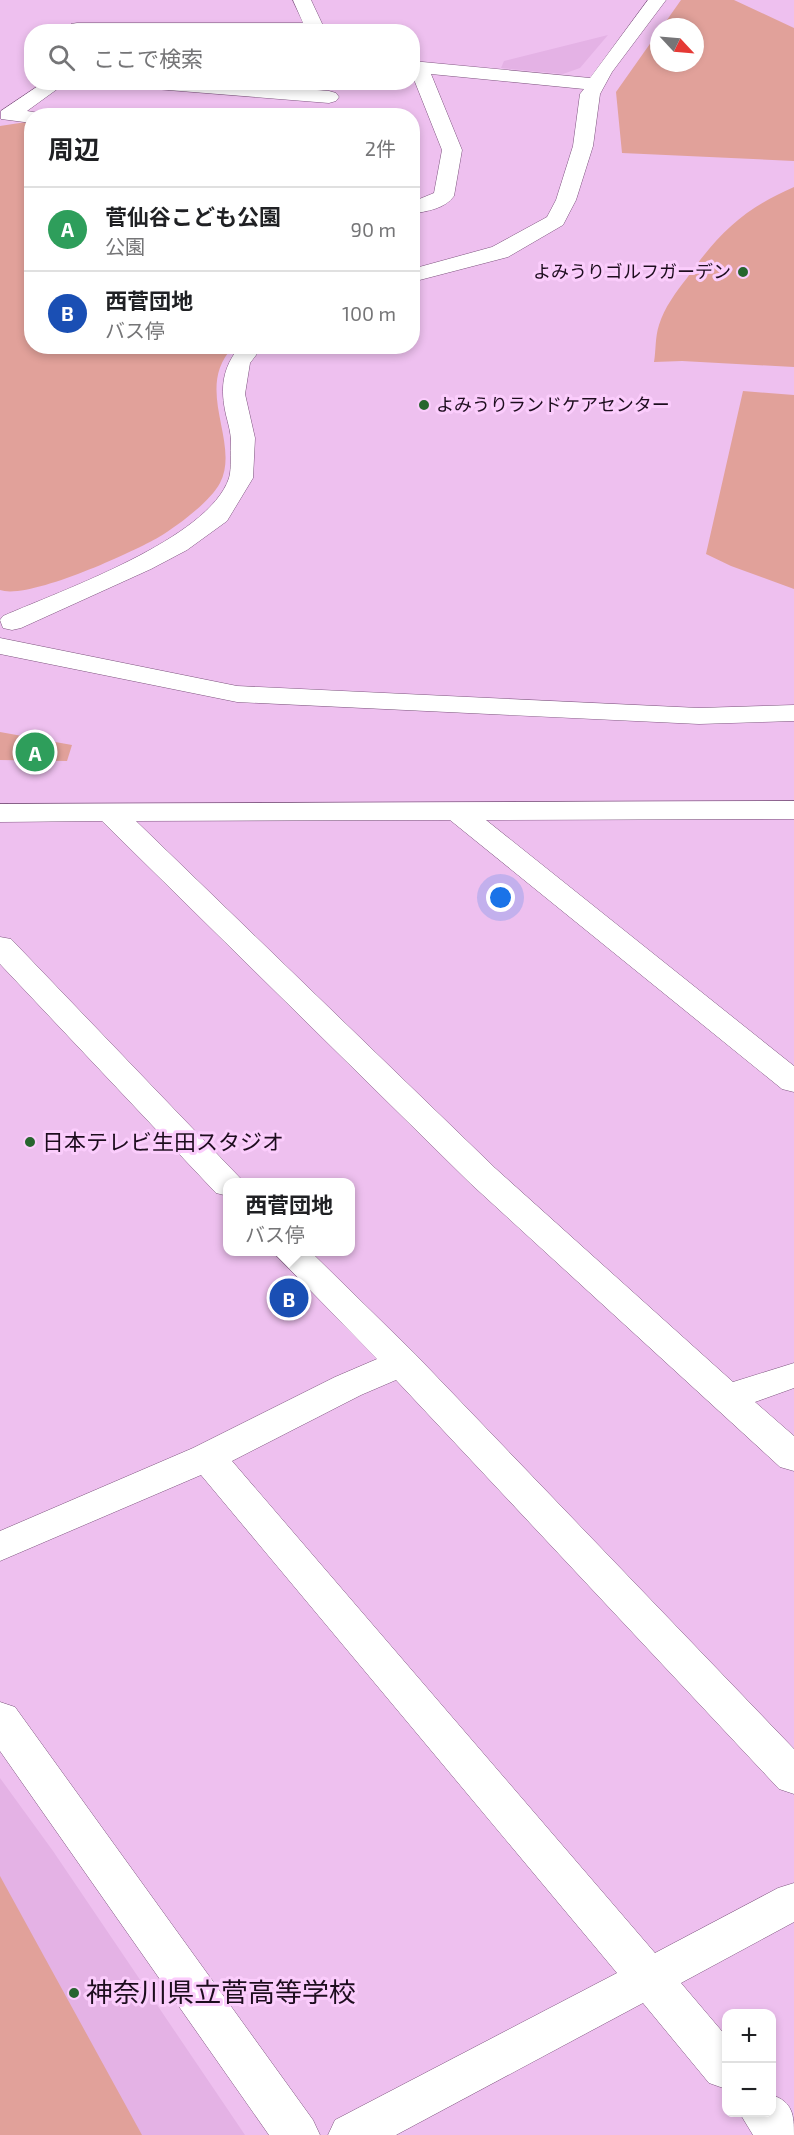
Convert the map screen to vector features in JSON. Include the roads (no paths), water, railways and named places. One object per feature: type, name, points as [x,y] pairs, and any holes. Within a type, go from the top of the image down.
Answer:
[{"type":"street","points":[[303,0],[313,24]]},
{"type":"street","points":[[420,274],[500,252],[556,221],[584,146],[590,94],[657,0]]},
{"type":"street","points":[[420,68],[596,84]]},
{"type":"street","points":[[420,77],[452,150],[444,196],[435,202],[420,206]]},
{"type":"street","points":[[24,116],[8,115],[46,90]]},
{"type":"street","points":[[242,90],[329,97]]},
{"type":"street","points":[[6,634],[178,545],[218,516],[242,478],[243,438],[233,394],[239,362],[246,354]]},
{"type":"street","points":[[6,634],[237,694],[699,716],[794,713]]},
{"type":"street","points":[[108,811],[483,1176],[794,1458]]},
{"type":"street","points":[[0,813],[108,811],[790,813]]},
{"type":"street","points":[[458,812],[794,1082]]},
{"type":"street","points":[[0,946],[223,1180]]},
{"type":"street","points":[[296,1256],[402,1363],[794,1777]]},
{"type":"street","points":[[0,1547],[207,1457],[348,1386],[402,1363]]},
{"type":"street","points":[[729,1397],[794,1375]]},
{"type":"street","points":[[207,1457],[722,2064]]},
{"type":"street","points":[[0,1719],[296,2135]]},
{"type":"street","points":[[352,2135],[794,1901]]},
{"type":"street","points":[[767,2117],[782,2135]]},
{"type":"place","name":"よみうりゴルフガーデン","points":[[743,272]]},
{"type":"place","name":"よみうりランドケアセンター","points":[[424,405]]},
{"type":"place","name":"菅仙谷こども公園","points":[[35,752]]},
{"type":"place","name":"日本テレビ生田スタジオ","points":[[30,1142]]},
{"type":"place","name":"西菅団地","points":[[289,1298]]},
{"type":"place","name":"神奈川県立菅高等学校","points":[[74,1993]]}]
